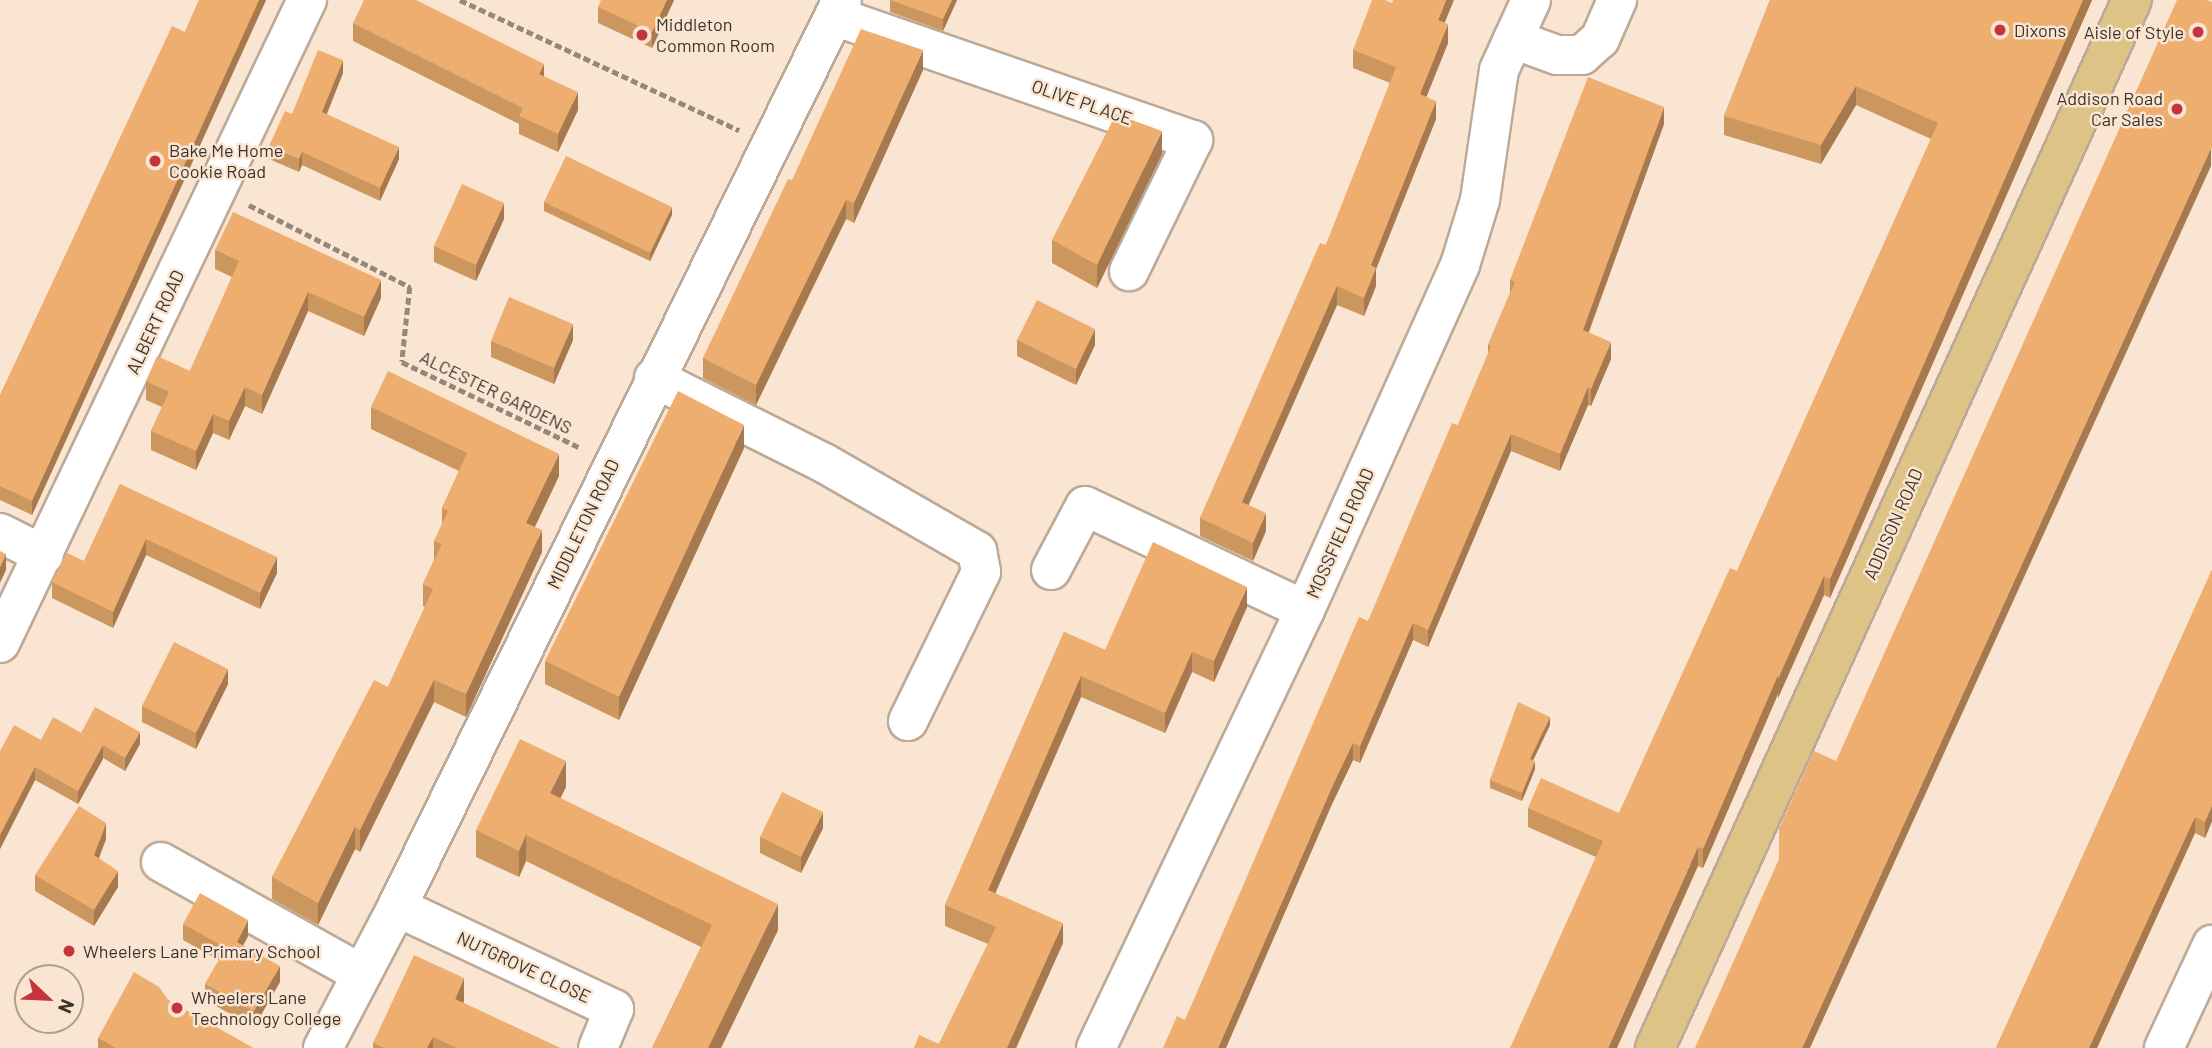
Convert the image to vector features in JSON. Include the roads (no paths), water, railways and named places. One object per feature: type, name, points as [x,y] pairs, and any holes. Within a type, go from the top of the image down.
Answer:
[{"type":"main road","name":"ADDISON ROAD","points":[[1655,1048],[2132,0]]},
{"type":"street","name":"ALBERT ROAD","points":[[0,643],[307,0]]},
{"type":"street","name":"MOSSFIELD ROAD","points":[[1096,1048],[1305,610],[1460,265],[1480,200],[1499,70],[1531,0]]},
{"type":"street","points":[[1513,39],[1557,55],[1582,55],[1600,39],[1617,0]]},
{"type":"street","name":"MIDDLETON ROAD","points":[[323,1048],[397,907],[768,144],[838,8]]},
{"type":"street","name":"OLIVE PLACE","points":[[838,8],[1192,140],[1129,271]]},
{"type":"street","points":[[654,378],[824,463],[977,551],[981,572],[908,721]]},
{"type":"street","points":[[1051,570],[1085,506],[1305,610]]},
{"type":"street","points":[[0,533],[44,555]]},
{"type":"street","points":[[161,862],[361,974]]},
{"type":"street","name":"NUTGROVE CLOSE","points":[[397,907],[614,1009],[598,1048]]},
{"type":"street","points":[[2164,1048],[2212,946]]},
{"type":"place","name":"Dixons","points":[[2000,30]]},
{"type":"place","name":"Aisle of Style","points":[[2198,32]]},
{"type":"place","name":"Middleton Common Room","points":[[642,35]]},
{"type":"place","name":"Addison Road Car Sales","points":[[2177,109]]},
{"type":"place","name":"Bake Me Home Cookie Road","points":[[155,161]]},
{"type":"place","name":"Wheelers Lane Primary School","points":[[69,951]]},
{"type":"place","name":"Wheelers Lane Technology College","points":[[177,1008]]}]
